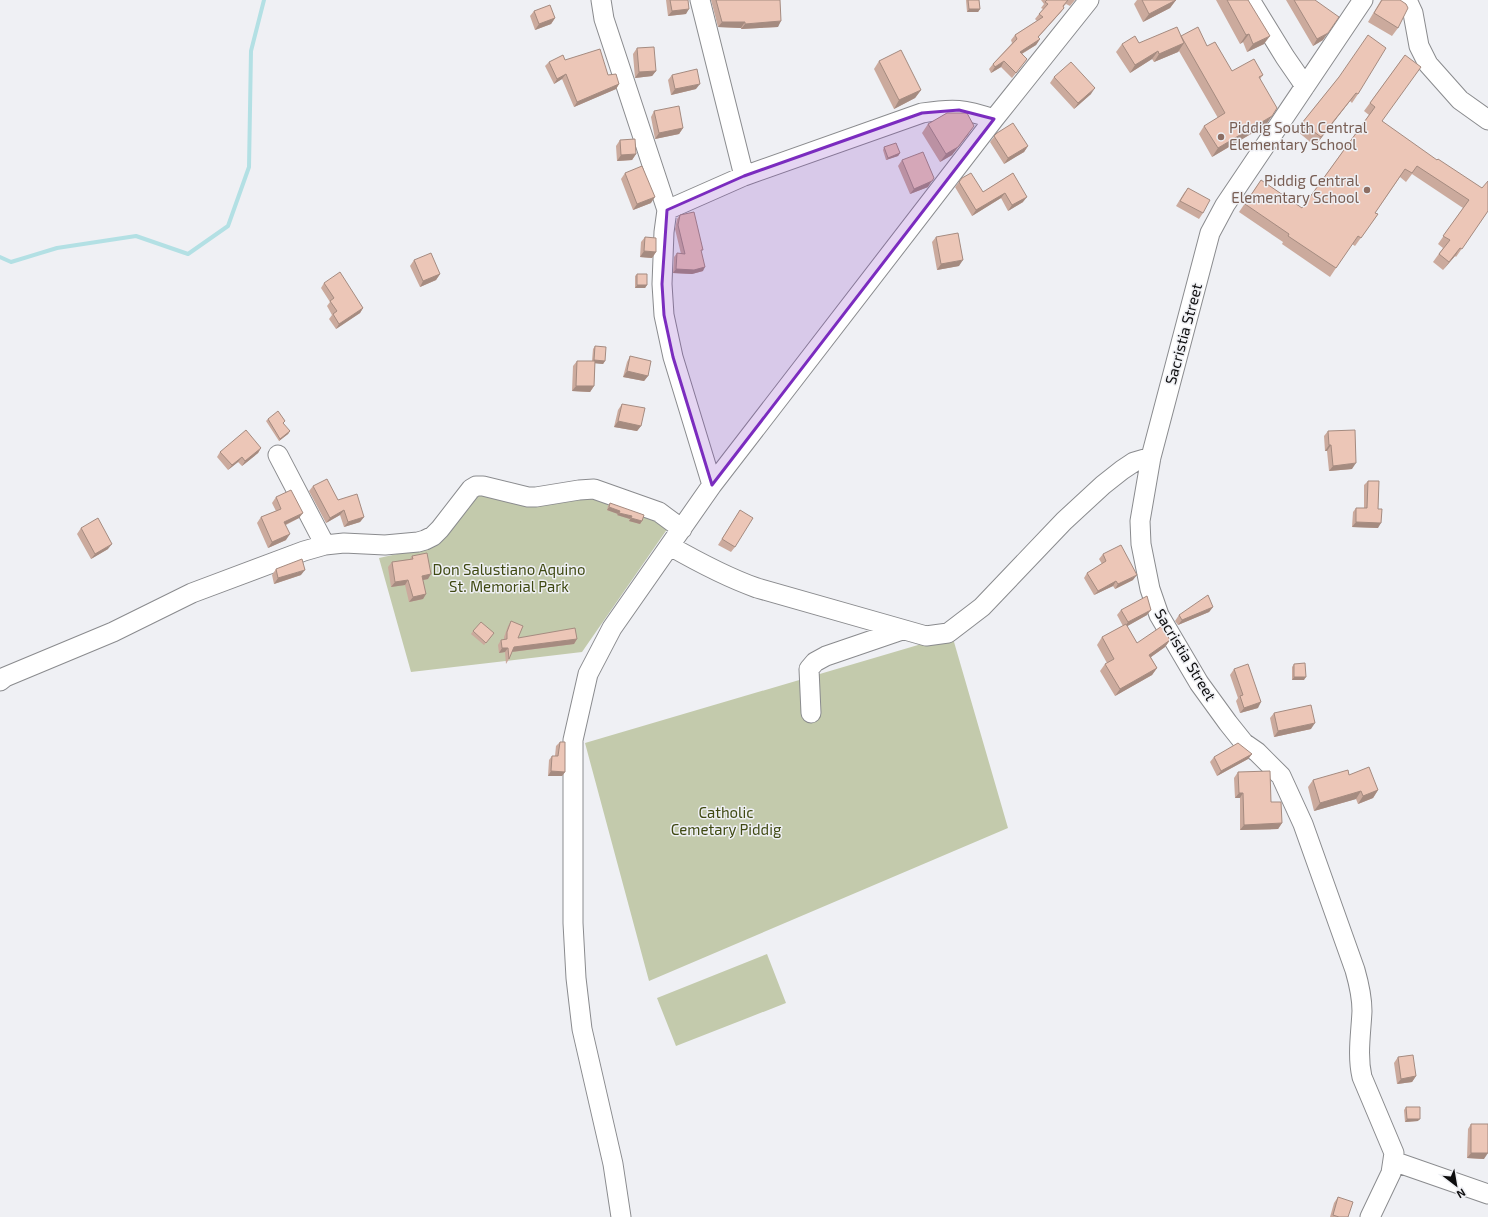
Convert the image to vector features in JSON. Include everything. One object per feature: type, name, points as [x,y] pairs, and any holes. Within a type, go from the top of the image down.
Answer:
[{"type":"street","points":[[601,0],[604,19],[667,210],[664,232],[662,284],[664,315],[673,357],[712,485]]},
{"type":"street","points":[[700,0],[744,176]]},
{"type":"street","points":[[621,1217],[613,1164],[582,1029],[577,985],[573,923],[573,740],[588,674],[612,628],[712,485],[994,119],[1089,0]]},
{"type":"street","points":[[1250,0],[1285,57],[1305,86]]},
{"type":"street","name":"Sacristia Street","points":[[1363,0],[1225,205],[1210,233],[1151,457],[1140,521],[1140,533],[1144,559],[1158,615],[1196,676],[1228,723],[1244,743],[1261,756],[1281,776],[1302,824],[1357,976],[1360,987],[1362,1009],[1359,1064],[1362,1077],[1394,1153],[1391,1173],[1370,1217]]},
{"type":"street","points":[[1407,0],[1413,13],[1419,46],[1428,64],[1460,100],[1488,120]]},
{"type":"street","points":[[667,210],[744,176],[922,114],[945,110],[959,110],[972,112],[994,119]]},
{"type":"street","points":[[278,455],[325,545]]},
{"type":"street","points":[[670,546],[737,581],[756,588],[926,636],[948,634],[982,607],[1064,521],[1103,485],[1134,462],[1151,457]]},
{"type":"street","points":[[0,681],[5,677],[113,632],[192,593],[325,545],[344,543],[385,544],[418,542],[425,540],[433,536],[440,529],[471,489],[476,486],[483,486],[528,497],[579,490],[594,490],[659,512],[682,529]]},
{"type":"street","points":[[811,713],[809,669],[815,662],[826,656],[902,630]]},
{"type":"street","points":[[1393,1161],[1488,1194]]},
{"type":"highlighted area","points":[[959,110],[994,119],[712,485],[673,357],[664,315],[662,284],[667,210],[744,176],[922,113]]},
{"type":"green space","name":"Don Salustiano Aquino St. Memorial Park","points":[[591,492],[670,525],[582,652],[411,672],[379,558],[420,549],[479,493]]},
{"type":"green space","name":"Catholic Cemetary Piddig","points":[[952,635],[1008,828],[649,981],[585,743]]},
{"type":"green space","points":[[767,954],[786,1003],[676,1046],[657,998]]},
{"type":"building","points":[[670,0],[688,0],[689,9],[672,11]]},
{"type":"building","points":[[716,0],[780,0],[781,21],[745,24],[745,22],[722,22]]},
{"type":"building","points":[[968,0],[979,0],[980,9],[969,9]]},
{"type":"building","points":[[1047,0],[1068,0],[1063,6],[1064,8],[1038,37],[1040,39],[1020,52],[1027,59],[1016,73],[1004,61],[995,67],[993,64],[1017,39],[1015,35],[1043,17],[1039,14],[1048,4],[1045,2]]},
{"type":"building","points":[[1142,0],[1176,0],[1149,14]]},
{"type":"building","points":[[1227,0],[1248,0],[1270,36],[1253,44],[1249,34],[1246,35]]},
{"type":"building","points":[[1294,0],[1315,0],[1339,17],[1328,33],[1317,39]]},
{"type":"building","points":[[1382,0],[1400,0],[1406,4],[1408,8],[1398,28],[1374,13]]},
{"type":"building","points":[[550,5],[555,18],[539,24],[534,11]]},
{"type":"building","points":[[1177,27],[1184,43],[1159,54],[1158,51],[1135,65],[1122,44],[1135,36],[1139,43]]},
{"type":"building","points":[[1198,27],[1207,46],[1215,42],[1232,71],[1254,59],[1263,75],[1259,77],[1277,108],[1272,116],[1218,148],[1204,126],[1225,113],[1181,36]]},
{"type":"building","points":[[1368,35],[1386,48],[1358,94],[1356,93],[1321,137],[1302,123],[1339,77]]},
{"type":"building","points":[[654,47],[656,71],[639,72],[637,48]]},
{"type":"building","points":[[600,49],[608,75],[616,74],[619,84],[577,102],[566,74],[557,79],[549,62],[563,55],[565,60]]},
{"type":"building","points":[[901,50],[921,90],[899,100],[879,61]]},
{"type":"building","points":[[1405,55],[1421,67],[1382,121],[1437,160],[1438,159],[1482,188],[1488,181],[1488,211],[1462,249],[1460,248],[1449,262],[1439,254],[1450,240],[1443,236],[1469,200],[1417,166],[1412,173],[1405,169],[1375,213],[1378,214],[1361,238],[1358,236],[1336,268],[1288,236],[1289,234],[1245,204],[1261,180],[1302,208],[1375,107],[1370,103]]},
{"type":"building","points":[[1071,62],[1095,88],[1078,103],[1054,77]]},
{"type":"building","points":[[697,69],[700,84],[675,89],[672,75]]},
{"type":"building","points":[[679,106],[683,128],[659,133],[654,111]]},
{"type":"building","points":[[947,113],[967,113],[974,126],[958,147],[946,154],[928,124]]},
{"type":"building","points":[[1013,123],[1028,146],[1008,158],[994,136]]},
{"type":"building","points":[[635,139],[636,154],[621,155],[620,140]]},
{"type":"building","points":[[896,143],[900,153],[888,158],[884,147]]},
{"type":"building","points":[[923,152],[934,178],[932,181],[914,189],[902,160]]},
{"type":"building","points":[[642,166],[655,197],[637,204],[625,173]]},
{"type":"building","points":[[971,173],[983,192],[1013,173],[1027,197],[1012,205],[1005,193],[976,210],[959,182],[962,178]]},
{"type":"building","points":[[1188,188],[1210,200],[1203,213],[1180,201]]},
{"type":"building","points":[[694,212],[703,250],[701,250],[705,267],[694,270],[676,269],[677,253],[685,254],[678,225],[680,215]]},
{"type":"building","points":[[958,233],[963,260],[941,264],[936,237]]},
{"type":"building","points":[[645,237],[656,238],[656,252],[644,251]]},
{"type":"building","points":[[431,253],[440,274],[423,281],[414,260]]},
{"type":"building","points":[[340,272],[363,308],[339,324],[333,314],[337,311],[330,301],[334,298],[324,283]]},
{"type":"building","points":[[637,274],[647,274],[647,285],[637,285]]},
{"type":"building","points":[[595,346],[606,347],[605,361],[594,360]]},
{"type":"building","points":[[630,356],[651,361],[648,376],[627,371]]},
{"type":"building","points":[[577,361],[595,361],[594,386],[576,386]]},
{"type":"building","points":[[622,404],[645,408],[641,426],[618,421]]},
{"type":"building","points":[[278,411],[285,421],[283,423],[290,431],[280,439],[268,419]]},
{"type":"building","points":[[246,430],[261,448],[245,461],[242,457],[232,465],[220,452]]},
{"type":"building","points":[[1355,430],[1356,463],[1333,466],[1328,431]]},
{"type":"building","points":[[327,479],[338,500],[357,494],[364,517],[348,522],[344,510],[330,518],[313,486]]},
{"type":"building","points":[[1368,481],[1379,481],[1378,509],[1382,509],[1381,523],[1356,522],[1356,508],[1367,508]]},
{"type":"building","points":[[291,490],[303,513],[284,522],[290,534],[272,542],[261,517],[281,509],[276,497]]},
{"type":"building","points":[[610,503],[644,515],[642,521],[631,518],[632,516],[619,513],[620,511],[609,507]]},
{"type":"building","points":[[740,510],[753,518],[735,547],[722,539]]},
{"type":"building","points":[[98,518],[112,544],[95,554],[81,528]]},
{"type":"building","points":[[1121,545],[1137,575],[1118,584],[1116,581],[1098,591],[1087,573],[1106,561],[1103,554]]},
{"type":"building","points":[[427,553],[431,574],[422,576],[426,594],[413,597],[408,580],[395,582],[392,562],[413,559],[412,556]]},
{"type":"building","points":[[302,559],[305,570],[278,578],[276,569]]},
{"type":"building","points":[[1208,595],[1213,607],[1182,620],[1179,615]]},
{"type":"building","points":[[1147,596],[1151,610],[1128,622],[1121,610]]},
{"type":"building","points":[[511,621],[523,626],[518,638],[575,628],[577,639],[514,647],[509,659],[508,648],[502,648],[501,640],[507,639],[507,632]]},
{"type":"building","points":[[481,622],[494,633],[486,643],[473,631]]},
{"type":"building","points":[[1126,624],[1137,643],[1162,626],[1170,640],[1149,655],[1157,668],[1120,689],[1105,664],[1114,659],[1102,637]]},
{"type":"building","points":[[1305,663],[1306,677],[1294,677],[1294,664]]},
{"type":"building","points":[[1248,664],[1261,702],[1244,708],[1240,696],[1243,695],[1234,669]]},
{"type":"building","points":[[1311,705],[1315,723],[1278,731],[1274,713]]},
{"type":"building","points":[[560,742],[565,742],[565,772],[551,771],[552,756],[558,756]]},
{"type":"building","points":[[1238,743],[1252,754],[1221,771],[1214,757]]},
{"type":"building","points":[[1369,767],[1378,790],[1363,796],[1361,791],[1320,803],[1313,780],[1348,770],[1349,775]]},
{"type":"building","points":[[1270,771],[1271,802],[1281,802],[1282,823],[1244,825],[1243,793],[1239,793],[1238,772]]},
{"type":"building","points":[[1413,1055],[1416,1076],[1401,1079],[1398,1057]]},
{"type":"building","points":[[1406,1107],[1420,1107],[1420,1119],[1407,1119]]},
{"type":"building","points":[[1471,1124],[1488,1124],[1488,1153],[1471,1153]]},
{"type":"building","points":[[1338,1197],[1353,1202],[1348,1217],[1333,1215]]},
{"type":"waterway","points":[[0,257],[11,262],[57,248],[136,236],[188,254],[228,226],[249,167],[251,51],[264,0]]},
{"type":"place","name":"Piddig South Central Elementary School","points":[[1221,137]]},
{"type":"place","name":"Piddig Central Elementary School","points":[[1367,190]]}]
